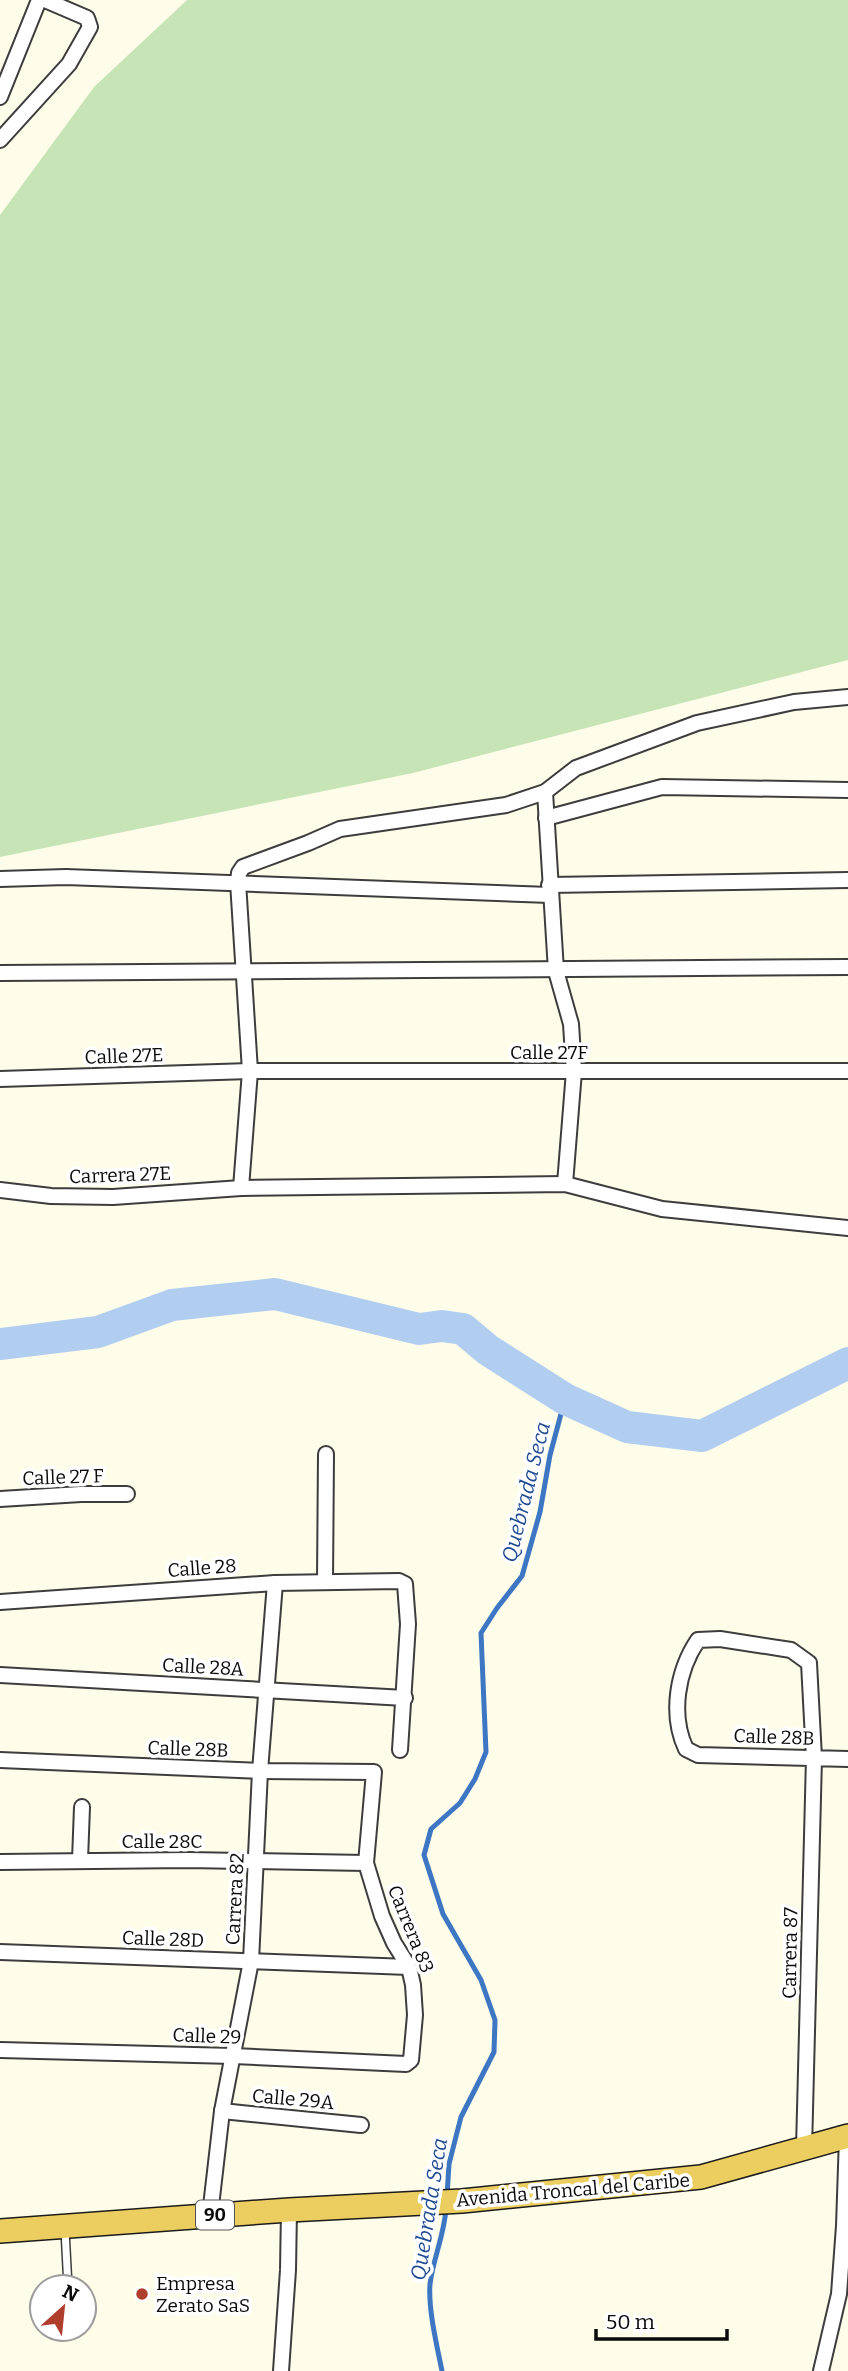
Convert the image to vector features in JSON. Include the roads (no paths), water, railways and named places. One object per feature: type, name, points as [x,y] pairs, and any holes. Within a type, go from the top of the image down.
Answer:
[{"type":"highway","name":"Avenida Troncal del Caribe","points":[[0,2231],[211,2215],[462,2201],[701,2178],[847,2137]]},
{"type":"street","points":[[0,94],[39,0]]},
{"type":"street","points":[[0,140],[69,64],[90,27],[87,18],[45,0]]},
{"type":"street","points":[[848,697],[794,702],[697,723],[576,768],[545,792],[506,805],[340,829],[243,866],[238,882],[250,1071],[241,1188],[565,1184],[662,1209],[848,1228]]},
{"type":"street","points":[[546,818],[662,787],[848,790]]},
{"type":"street","points":[[545,792],[556,971],[571,1024],[574,1071],[565,1184]]},
{"type":"street","points":[[0,879],[66,877],[550,890],[848,880]]},
{"type":"street","points":[[0,973],[848,967]]},
{"type":"street","name":"Calle 27F","points":[[250,1071],[848,1071]]},
{"type":"street","name":"Calle 27E","points":[[0,1079],[250,1071]]},
{"type":"street","name":"Carrera 27E","points":[[0,1191],[113,1198],[241,1188]]},
{"type":"street","points":[[325,1582],[326,1454]]},
{"type":"street","name":"Calle 27 F","points":[[0,1499],[81,1493],[127,1494]]},
{"type":"street","name":"Calle 28","points":[[0,1602],[275,1583],[399,1581],[405,1584],[408,1623],[405,1698]]},
{"type":"street","name":"Carrera 82","points":[[211,2215],[222,2111],[251,1961],[260,1771],[275,1583]]},
{"type":"street","name":"Calle 28B","points":[[814,1758],[810,1663],[791,1650],[720,1639],[698,1640],[688,1655],[678,1687],[680,1737],[685,1749],[698,1755],[848,1759]]},
{"type":"street","name":"Calle 28A","points":[[0,1675],[405,1698]]},
{"type":"street","points":[[400,1749],[405,1698]]},
{"type":"street","name":"Carrera 87","points":[[804,2149],[814,1758]]},
{"type":"street","name":"Calle 28B","points":[[0,1760],[260,1771],[374,1772]]},
{"type":"street","name":"Carrera 83","points":[[374,1772],[366,1863],[382,1916],[409,1967],[415,2015],[411,2060]]},
{"type":"street","points":[[80,1860],[82,1807]]},
{"type":"street","name":"Calle 28C","points":[[0,1862],[80,1860],[366,1863]]},
{"type":"street","name":"Calle 28D","points":[[0,1952],[409,1967]]},
{"type":"street","name":"Calle 29","points":[[0,2050],[406,2064],[411,2060]]},
{"type":"street","name":"Calle 29A","points":[[222,2111],[361,2125]]},
{"type":"street","points":[[821,2371],[844,2294],[847,2137]]},
{"type":"street","points":[[281,2371],[289,2210]]},
{"type":"lane","points":[[65,2226],[67,2273]]},
{"type":"waterway","points":[[0,1344],[98,1332],[172,1305],[275,1294],[419,1329],[442,1326],[463,1329],[488,1350],[565,1399],[627,1427],[702,1436],[848,1363]]},
{"type":"waterway","name":"Quebrada Seca","points":[[447,2196],[449,2164],[461,2117],[494,2052],[495,2020],[481,1980],[443,1914],[424,1855],[431,1829],[460,1803],[475,1779],[486,1752],[481,1633],[522,1576],[540,1512],[550,1455],[565,1399]]},
{"type":"waterway","name":"Quebrada Seca","points":[[442,2371],[433,2328],[430,2284],[446,2209]]},
{"type":"place","name":"Empresa Zerato SaS","points":[[142,2294]]}]
